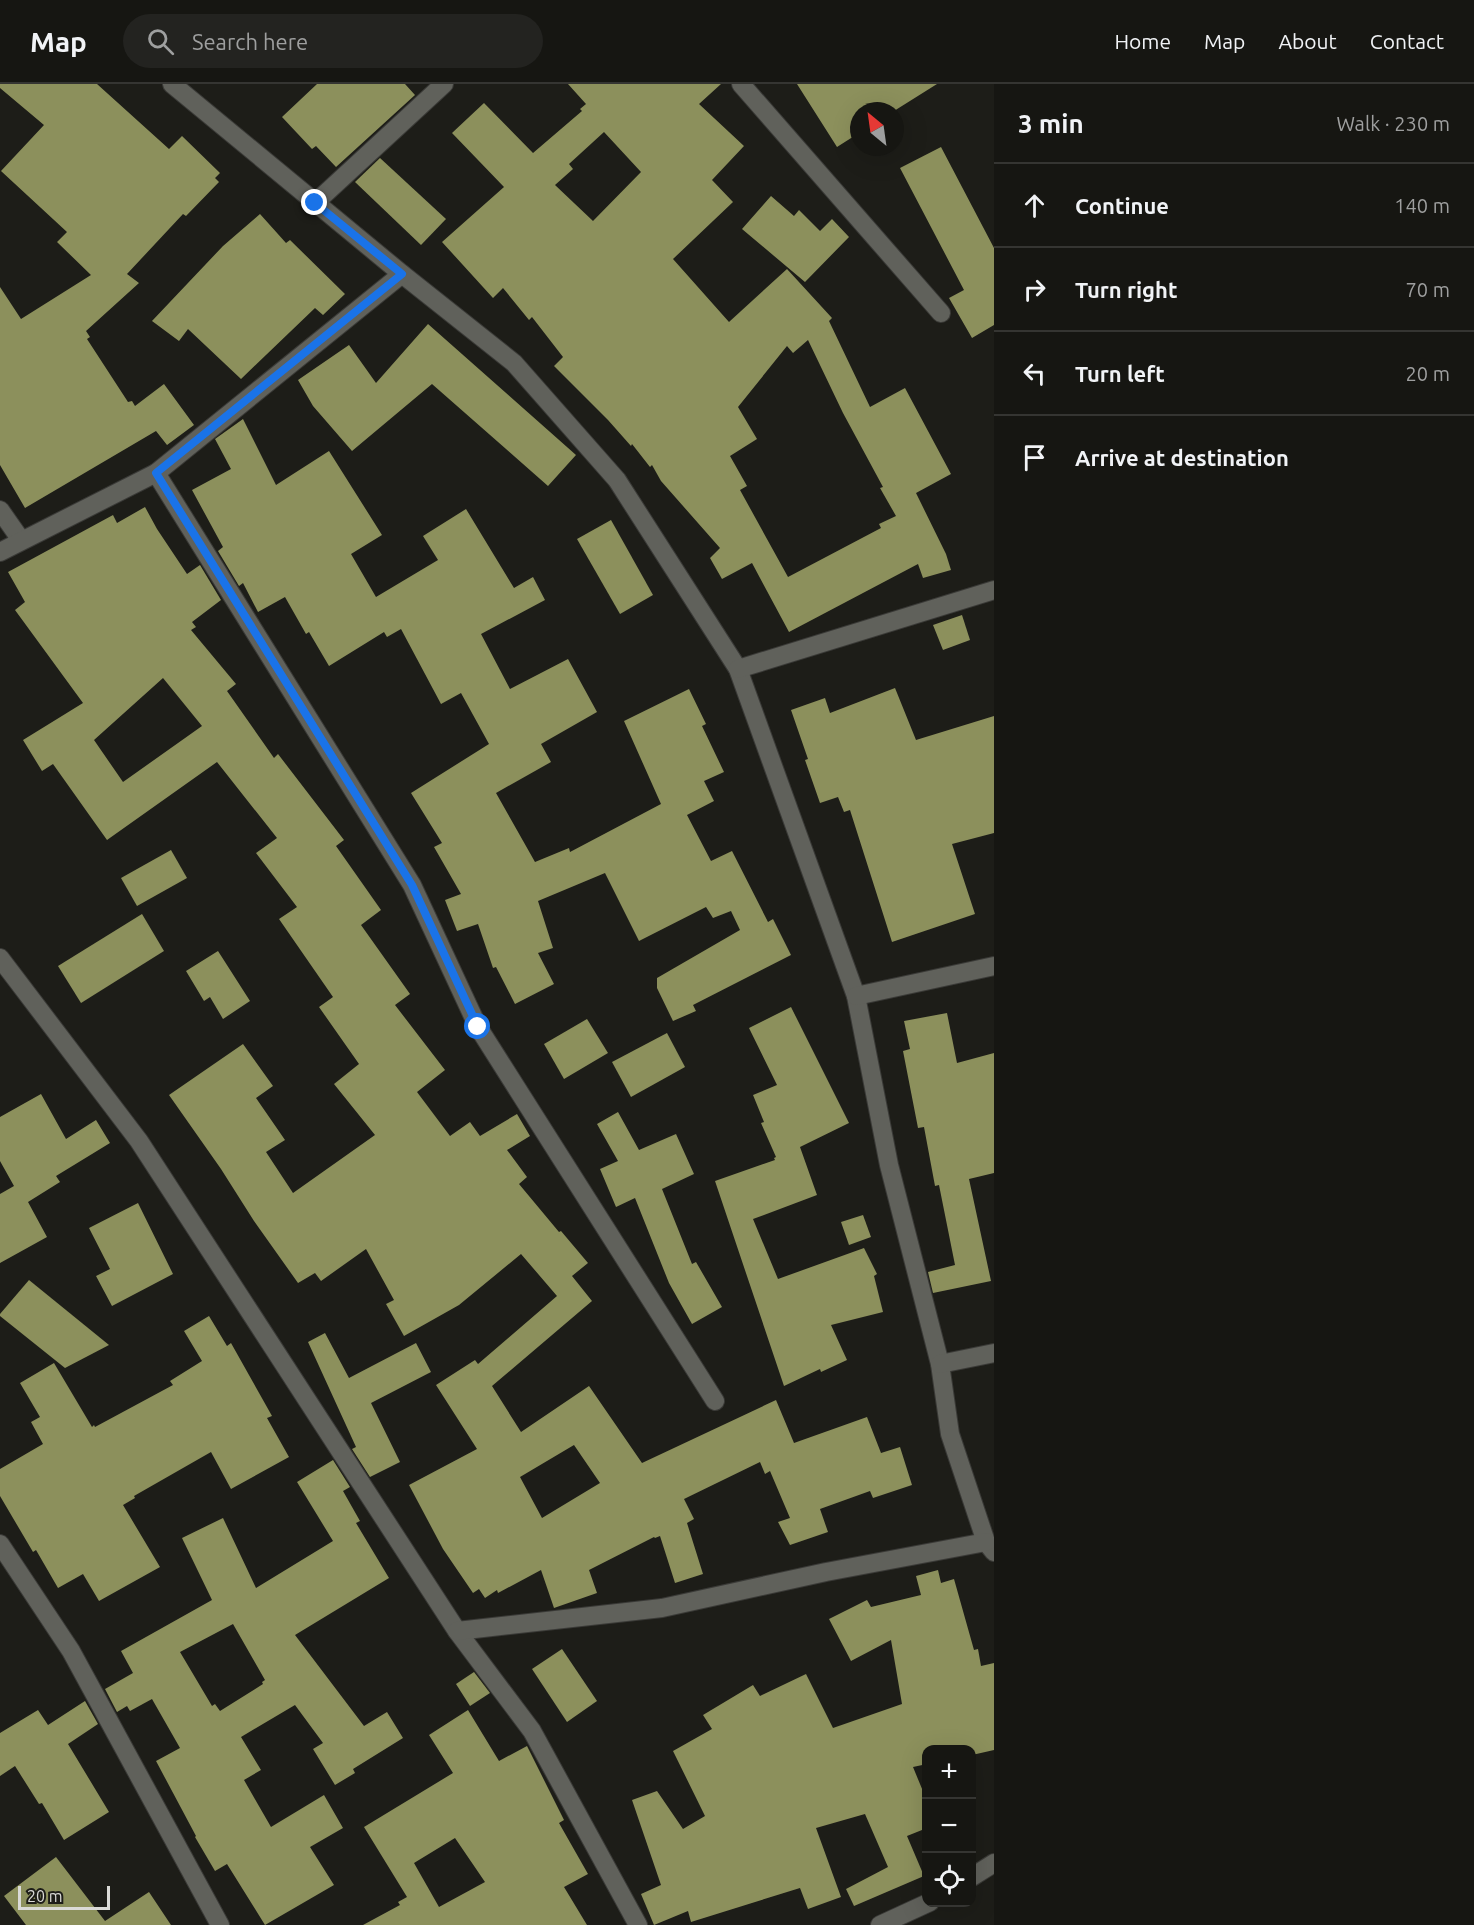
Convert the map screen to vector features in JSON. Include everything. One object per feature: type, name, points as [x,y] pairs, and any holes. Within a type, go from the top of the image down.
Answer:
[{"type":"street","points":[[171,84],[514,363],[617,480],[738,669],[856,996],[889,1165],[940,1364],[950,1434],[990,1547],[826,1572],[662,1608],[457,1631]]},
{"type":"street","points":[[315,203],[444,84]]},
{"type":"street","points":[[741,84],[940,313]]},
{"type":"street","points":[[0,552],[156,473],[402,274]]},
{"type":"street","points":[[156,473],[412,885],[478,1027],[715,1401]]},
{"type":"street","points":[[0,510],[21,540]]},
{"type":"street","points":[[738,669],[994,590]]},
{"type":"street","points":[[0,958],[140,1141],[457,1631],[532,1731],[638,1925]]},
{"type":"street","points":[[856,996],[994,966]]},
{"type":"street","points":[[940,1364],[994,1353]]},
{"type":"street","points":[[0,1544],[71,1651],[220,1925]]},
{"type":"street","points":[[976,1874],[994,1863]]},
{"type":"street","points":[[880,1925],[922,1906]]},
{"type":"building","points":[[0,84],[97,84],[169,149],[182,136],[220,173],[215,178],[219,182],[186,216],[183,214],[127,274],[139,283],[86,331],[90,337],[87,339],[128,402],[132,401],[135,406],[164,384],[194,425],[167,445],[156,431],[25,508],[0,465],[0,287],[21,319],[91,275],[57,242],[67,232],[1,171],[44,125],[0,88]]},
{"type":"building","points":[[317,84],[405,84],[415,95],[336,167],[316,146],[312,149],[282,117]]},
{"type":"building","points":[[568,84],[721,84],[699,104],[744,146],[712,180],[733,202],[673,259],[729,322],[787,269],[832,318],[829,321],[870,407],[905,388],[951,474],[916,493],[946,554],[951,570],[923,578],[918,564],[789,632],[752,563],[722,579],[710,558],[720,548],[661,481],[652,465],[650,467],[632,444],[631,446],[554,366],[563,357],[532,317],[529,320],[503,288],[493,298],[442,242],[504,187],[452,133],[484,103],[533,153],[582,111],[580,109],[586,104]],"holes":[[[604,132],[641,172],[593,221],[555,185],[573,169],[569,164]],[[808,340],[896,516],[879,524],[881,528],[788,577],[740,490],[747,486],[730,456],[757,439],[738,407],[787,346],[793,353]]]},
{"type":"building","points":[[797,84],[937,84],[904,105],[904,102],[850,102],[850,139],[837,147]]},
{"type":"building","points":[[941,147],[994,248],[994,325],[972,338],[949,298],[964,290],[900,168]]},
{"type":"building","points":[[380,158],[446,219],[421,245],[355,182]]},
{"type":"building","points":[[771,196],[794,216],[799,210],[820,231],[832,219],[849,237],[805,282],[742,229]]},
{"type":"building","points":[[260,214],[286,243],[290,240],[345,294],[323,315],[315,308],[241,379],[188,329],[179,341],[152,321],[223,246]]},
{"type":"building","points":[[428,324],[576,455],[548,486],[432,384],[352,451],[313,406],[298,380],[349,345],[376,383]]},
{"type":"building","points":[[243,419],[276,485],[329,451],[382,535],[351,554],[376,597],[438,560],[423,536],[466,509],[514,588],[533,577],[545,600],[481,634],[510,689],[568,659],[597,712],[541,744],[551,762],[496,793],[535,862],[569,848],[570,852],[661,804],[624,721],[689,689],[706,724],[702,726],[724,772],[704,781],[714,801],[687,815],[711,861],[732,851],[768,922],[773,919],[791,955],[693,1005],[696,1011],[673,1021],[657,988],[657,978],[740,930],[731,911],[713,918],[706,907],[639,941],[605,873],[538,901],[553,948],[538,953],[554,984],[515,1004],[496,967],[493,968],[478,924],[457,931],[445,900],[461,894],[434,847],[442,843],[411,793],[489,744],[461,693],[441,704],[401,629],[387,637],[384,632],[329,666],[309,632],[306,634],[285,597],[258,612],[243,583],[239,586],[218,551],[223,547],[192,490],[231,469],[215,439]]},
{"type":"building","points":[[145,507],[187,574],[200,565],[221,600],[192,622],[196,627],[191,630],[236,684],[227,691],[274,758],[278,754],[344,840],[336,846],[381,910],[361,925],[410,994],[395,1005],[445,1070],[417,1092],[450,1136],[470,1122],[480,1136],[517,1114],[530,1136],[507,1150],[527,1177],[519,1184],[588,1263],[572,1276],[592,1301],[492,1386],[521,1432],[589,1386],[642,1463],[776,1400],[794,1443],[867,1417],[881,1453],[900,1447],[912,1485],[873,1498],[870,1491],[820,1509],[828,1532],[790,1545],[778,1522],[790,1518],[770,1471],[765,1474],[760,1462],[684,1499],[694,1519],[687,1523],[703,1574],[675,1583],[660,1536],[589,1570],[597,1593],[554,1608],[541,1570],[485,1598],[479,1589],[473,1593],[443,1549],[409,1485],[477,1449],[436,1385],[475,1360],[478,1364],[557,1296],[521,1254],[459,1305],[404,1336],[386,1304],[394,1300],[366,1249],[321,1281],[315,1273],[298,1283],[169,1095],[243,1044],[273,1086],[256,1098],[285,1140],[266,1152],[293,1193],[375,1135],[334,1084],[359,1064],[319,1007],[333,997],[279,919],[297,907],[256,853],[277,838],[217,762],[107,840],[53,764],[42,771],[23,740],[83,703],[15,610],[25,602],[8,572],[113,515],[117,523]],"holes":[[[163,678],[202,726],[123,782],[94,740]],[[574,1445],[600,1483],[542,1518],[520,1477]]]},
{"type":"building","points":[[611,520],[653,595],[620,614],[577,539]]},
{"type":"building","points":[[962,615],[970,640],[943,650],[933,625]]},
{"type":"building","points":[[895,688],[916,740],[994,716],[994,833],[952,844],[975,914],[892,942],[850,810],[844,812],[838,797],[820,803],[791,710],[825,698],[830,713]]},
{"type":"building","points":[[171,850],[187,878],[137,906],[121,878]]},
{"type":"building","points":[[142,914],[164,951],[81,1003],[58,966]]},
{"type":"building","points":[[218,951],[250,1001],[223,1019],[210,997],[204,1001],[186,971]]},
{"type":"building","points":[[791,1007],[849,1123],[800,1147],[817,1195],[753,1219],[778,1279],[864,1248],[877,1274],[874,1276],[883,1312],[831,1325],[847,1360],[821,1372],[820,1369],[784,1386],[715,1181],[775,1160],[776,1157],[761,1123],[764,1122],[753,1095],[777,1085],[749,1028]]},
{"type":"building","points":[[947,1013],[957,1063],[994,1053],[994,1173],[969,1179],[991,1281],[933,1293],[928,1272],[955,1265],[939,1185],[935,1186],[924,1127],[918,1128],[903,1051],[910,1049],[904,1021]]},
{"type":"building","points":[[587,1019],[608,1053],[564,1079],[544,1044]]},
{"type":"building","points":[[667,1033],[685,1067],[631,1097],[612,1062]]},
{"type":"building","points":[[41,1094],[66,1139],[96,1120],[110,1143],[56,1176],[60,1182],[28,1202],[47,1237],[0,1263],[0,1194],[14,1186],[0,1161],[0,1117]]},
{"type":"building","points":[[618,1112],[639,1150],[676,1134],[694,1174],[662,1189],[692,1264],[696,1262],[722,1307],[692,1324],[669,1283],[635,1198],[616,1207],[600,1169],[618,1161],[597,1124]]},
{"type":"building","points":[[138,1203],[173,1274],[112,1306],[96,1276],[110,1269],[89,1228]]},
{"type":"building","points":[[863,1215],[871,1237],[849,1245],[841,1222]]},
{"type":"building","points":[[29,1280],[109,1345],[65,1368],[0,1316]]},
{"type":"building","points":[[209,1316],[227,1346],[231,1343],[272,1416],[267,1418],[289,1457],[231,1489],[211,1452],[134,1496],[135,1498],[123,1505],[160,1567],[99,1601],[83,1574],[58,1588],[36,1550],[33,1552],[0,1496],[0,1469],[43,1444],[31,1422],[40,1417],[20,1383],[54,1363],[92,1427],[94,1425],[95,1427],[173,1385],[170,1381],[202,1361],[184,1331]]},
{"type":"building","points":[[325,1333],[349,1378],[416,1343],[431,1372],[371,1403],[400,1462],[370,1477],[352,1449],[356,1447],[308,1342]]},
{"type":"building","points":[[333,1460],[350,1487],[343,1491],[360,1521],[356,1523],[389,1578],[295,1635],[364,1726],[387,1712],[403,1738],[353,1769],[355,1773],[335,1785],[313,1749],[323,1743],[295,1705],[241,1737],[261,1770],[244,1780],[271,1827],[324,1795],[343,1828],[310,1847],[334,1885],[265,1925],[227,1864],[215,1871],[156,1761],[180,1748],[152,1699],[130,1711],[127,1706],[117,1712],[105,1689],[133,1673],[121,1651],[212,1600],[182,1538],[223,1518],[256,1588],[333,1541],[297,1482]],"holes":[[[233,1624],[265,1680],[263,1684],[220,1711],[215,1704],[212,1706],[180,1652]]]},
{"type":"building","points":[[938,1570],[941,1583],[954,1579],[974,1650],[978,1649],[981,1666],[994,1663],[994,1750],[976,1754],[976,1745],[922,1745],[922,1765],[913,1767],[922,1789],[922,1830],[907,1836],[922,1871],[922,1877],[854,1906],[846,1889],[888,1867],[865,1814],[816,1828],[841,1897],[808,1909],[800,1888],[691,1922],[688,1911],[654,1925],[641,1894],[661,1885],[632,1800],[657,1791],[683,1829],[705,1816],[673,1751],[712,1729],[703,1715],[753,1685],[760,1696],[806,1674],[833,1728],[902,1704],[891,1640],[851,1661],[829,1619],[867,1600],[871,1607],[921,1595],[916,1576]]},
{"type":"building","points":[[562,1649],[597,1701],[567,1722],[532,1669]]},
{"type":"building","points":[[474,1672],[490,1693],[470,1706],[456,1684]]},
{"type":"building","points":[[85,1701],[98,1724],[68,1744],[109,1812],[64,1840],[42,1803],[39,1804],[15,1766],[0,1776],[0,1733],[38,1710],[48,1725]]},
{"type":"building","points":[[468,1710],[499,1761],[527,1746],[564,1820],[559,1823],[588,1874],[564,1887],[587,1925],[363,1925],[400,1905],[398,1902],[407,1897],[364,1827],[453,1773],[429,1735]],"holes":[[[455,1838],[485,1882],[439,1907],[414,1863]]]},
{"type":"building","points":[[56,1857],[105,1921],[149,1892],[171,1925],[26,1925],[4,1896]]},
{"type":"route","points":[[315,203],[402,274],[156,473],[412,885],[478,1027]]}]
